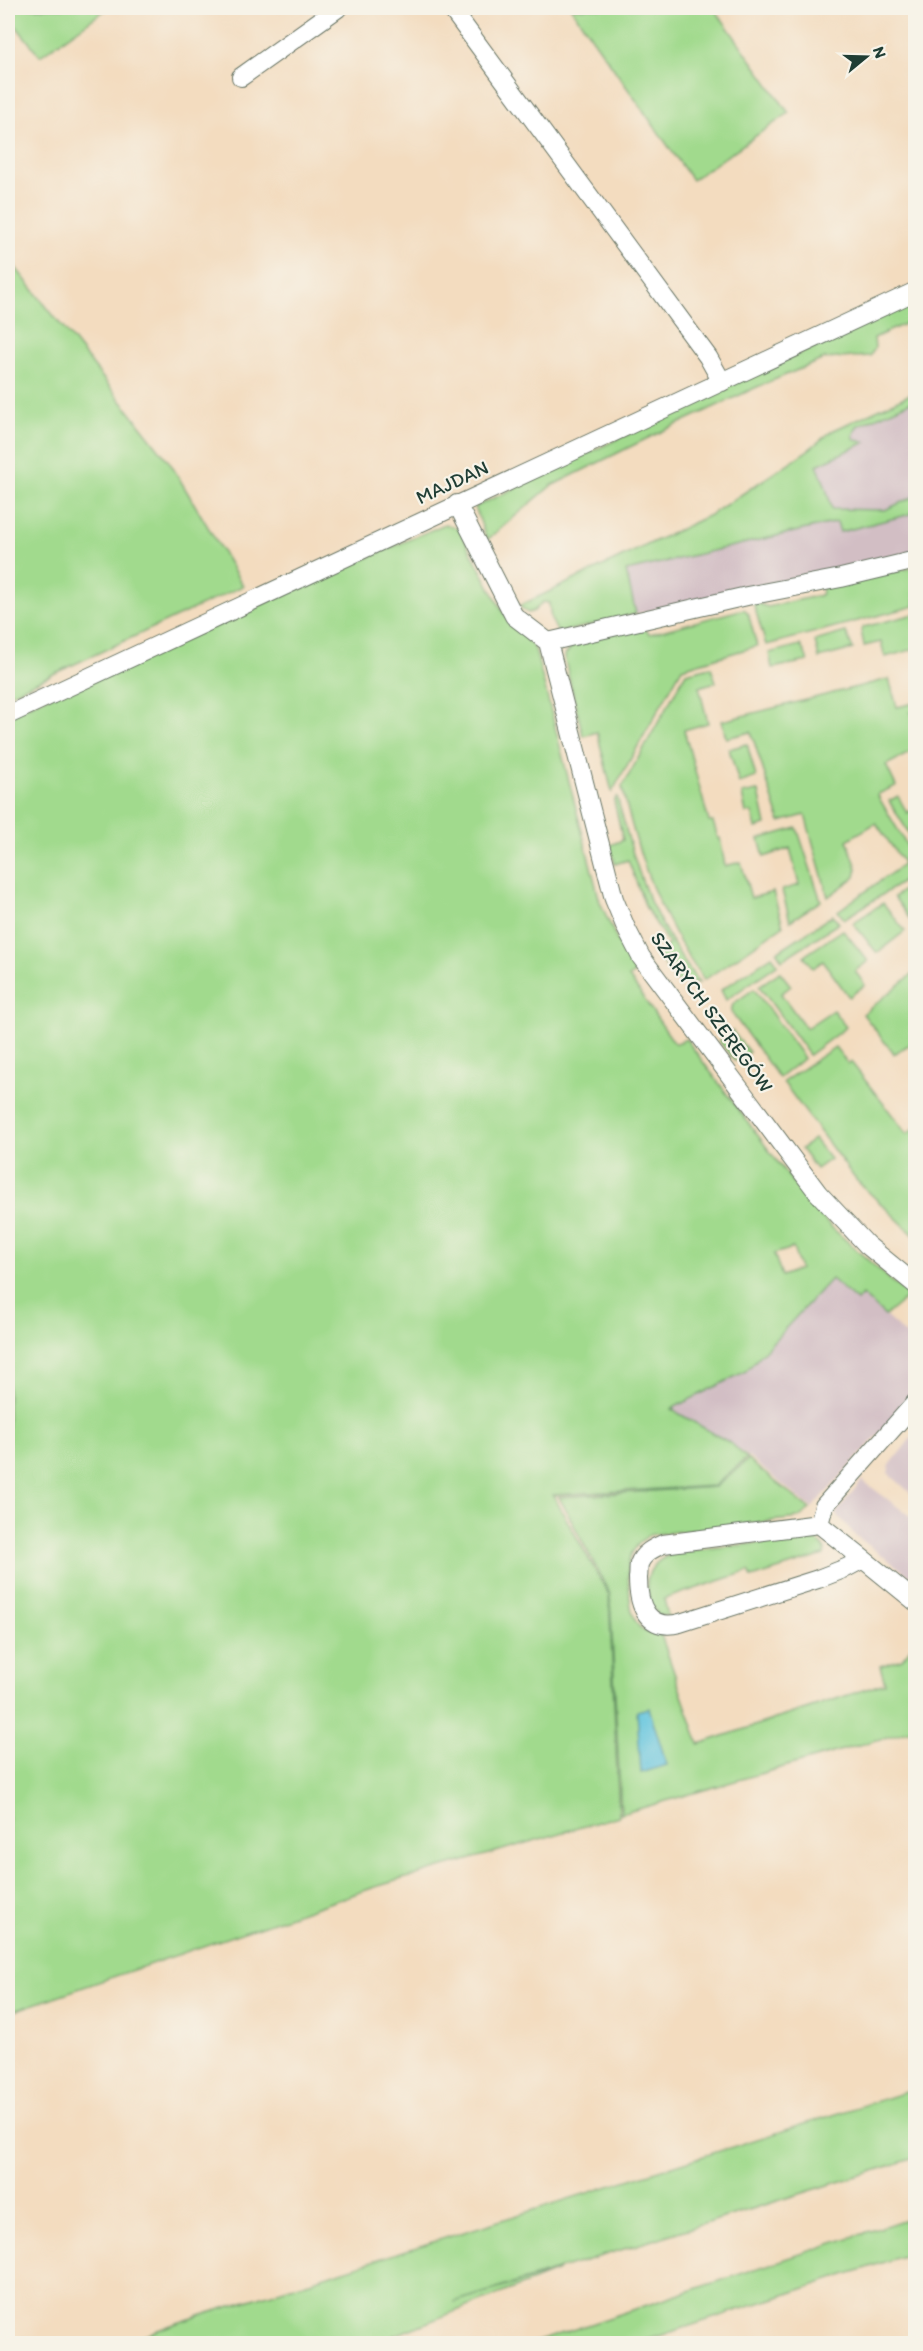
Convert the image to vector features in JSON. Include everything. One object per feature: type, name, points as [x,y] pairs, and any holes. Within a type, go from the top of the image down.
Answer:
[{"type":"street","points":[[241,77],[338,8]]},
{"type":"street","points":[[451,8],[708,357],[722,382]]},
{"type":"street","name":"MAJDAN","points":[[8,715],[915,291]]},
{"type":"street","points":[[457,504],[514,616],[548,642],[915,560]]},
{"type":"street","name":"SZARYCH SZEREGÓW","points":[[548,642],[614,899],[641,957],[818,1193],[867,1245],[915,1285]]},
{"type":"street","points":[[819,1524],[824,1506],[915,1402]]},
{"type":"street","points":[[863,1558],[846,1568],[818,1579],[669,1626],[658,1623],[646,1615],[638,1594],[639,1564],[648,1551],[663,1544],[819,1524],[863,1558],[915,1602]]},
{"type":"shaded area","points":[[915,400],[915,552],[636,614],[626,571],[837,522],[817,465],[865,443],[855,440],[853,436],[857,426]]},
{"type":"shaded area","points":[[831,1279],[857,1300],[862,1295],[915,1343],[915,1394],[812,1508],[732,1444],[671,1409],[746,1371]]},
{"type":"shaded area","points":[[915,1433],[915,1497],[888,1473],[890,1465]]},
{"type":"shaded area","points":[[862,1480],[915,1520],[915,1580],[855,1535],[836,1513]]},
{"type":"green space","points":[[8,8],[108,8],[40,56],[8,16]]},
{"type":"green space","points":[[571,8],[714,8],[789,113],[692,180]]},
{"type":"green space","points":[[8,258],[170,463],[243,586],[8,695]]},
{"type":"green space","points":[[915,301],[915,319],[874,338],[875,348],[870,356],[824,359],[757,387],[650,437],[551,486],[487,540],[475,507],[731,385]]},
{"type":"green space","points":[[915,392],[915,400],[857,426],[853,436],[855,440],[866,442],[817,465],[832,509],[885,510],[915,496],[915,511],[911,514],[840,532],[837,522],[626,571],[636,614],[558,633],[551,619],[549,603],[543,602],[534,611],[528,613],[519,606],[712,514],[807,451],[832,431]]},
{"type":"green space","points":[[445,524],[459,529],[503,612],[535,649],[600,902],[624,955],[637,971],[629,977],[675,1044],[686,1039],[803,1196],[830,1226],[905,1293],[905,1299],[885,1316],[862,1295],[857,1301],[831,1279],[746,1371],[671,1409],[732,1444],[747,1458],[714,1486],[553,1495],[609,1595],[619,1816],[375,1887],[8,2013],[8,717],[20,709]],"holes":[[[793,1248],[800,1269],[782,1276],[774,1254]]]},
{"type":"green space","points":[[915,567],[915,606],[766,645],[753,602],[768,607],[821,595],[823,587]]},
{"type":"green space","points":[[744,609],[748,613],[757,646],[682,668],[612,792],[597,732],[583,736],[565,655],[575,643],[641,626],[650,634]]},
{"type":"green space","points":[[915,614],[915,649],[885,657],[881,642],[864,646],[861,630],[864,627]]},
{"type":"green space","points":[[846,632],[853,649],[819,658],[815,641]]},
{"type":"green space","points":[[800,645],[808,661],[772,668],[769,653]]},
{"type":"green space","points":[[711,667],[716,682],[699,687],[708,723],[684,730],[709,822],[713,822],[718,838],[720,838],[725,866],[741,862],[751,898],[773,892],[783,926],[704,980],[675,934],[653,888],[636,840],[622,787],[686,673]]},
{"type":"green space","points":[[889,679],[897,707],[915,703],[915,711],[909,713],[915,712],[915,750],[886,765],[896,786],[878,794],[915,859],[915,874],[844,919],[838,911],[904,864],[876,823],[847,840],[857,868],[855,877],[828,897],[805,815],[780,822],[751,732],[726,738],[722,721]]},
{"type":"green space","points":[[747,744],[756,777],[739,783],[729,749]]},
{"type":"green space","points":[[757,791],[766,825],[756,828],[752,812],[746,813],[742,794]]},
{"type":"green space","points":[[898,796],[907,813],[915,809],[915,843],[889,801]]},
{"type":"green space","points":[[617,797],[636,864],[651,903],[673,944],[699,983],[678,982],[657,955],[669,944],[646,908],[628,860],[615,864],[610,845],[623,840],[614,801]]},
{"type":"green space","points":[[797,828],[821,901],[790,921],[782,890],[799,885],[790,848],[764,857],[759,839]]},
{"type":"green space","points":[[915,882],[916,923],[914,925],[894,897]]},
{"type":"green space","points":[[883,903],[905,931],[877,953],[853,923]]},
{"type":"green space","points":[[833,915],[839,923],[782,960],[777,952]]},
{"type":"green space","points":[[843,930],[868,961],[855,971],[865,985],[849,997],[823,961],[813,968],[804,956]]},
{"type":"green space","points":[[772,956],[778,964],[726,1000],[721,990]]},
{"type":"green space","points":[[780,972],[791,986],[781,994],[806,1028],[833,1010],[846,1027],[809,1055],[759,986]]},
{"type":"green space","points":[[915,972],[915,1041],[894,1054],[863,1014]]},
{"type":"green space","points":[[754,989],[804,1058],[779,1078],[731,1012],[733,1004]]},
{"type":"green space","points":[[732,1031],[749,1052],[735,1061],[719,1041]]},
{"type":"green space","points":[[835,1047],[848,1064],[851,1062],[907,1134],[915,1128],[915,1236],[856,1180],[783,1082]]},
{"type":"green space","points":[[814,1139],[830,1159],[816,1169],[801,1149]]},
{"type":"green space","points":[[748,1460],[810,1509],[798,1518],[649,1535],[635,1548],[629,1561],[629,1595],[634,1619],[644,1631],[661,1635],[699,1744],[885,1683],[880,1666],[902,1659],[913,1645],[916,1647],[915,1729],[621,1814],[610,1594],[559,1497],[715,1487]]},
{"type":"green space","points":[[801,1539],[818,1542],[825,1550],[824,1555],[752,1578],[749,1571],[664,1599],[668,1616],[658,1615],[648,1594],[648,1575],[653,1567],[669,1555],[681,1551]]},
{"type":"green space","points":[[915,2089],[915,2158],[454,2302],[558,2271],[375,2343],[123,2343],[174,2324]]},
{"type":"green space","points":[[915,2216],[915,2252],[638,2343],[533,2343]]},
{"type":"water","points":[[649,1708],[667,1765],[641,1773],[637,1711]]}]
